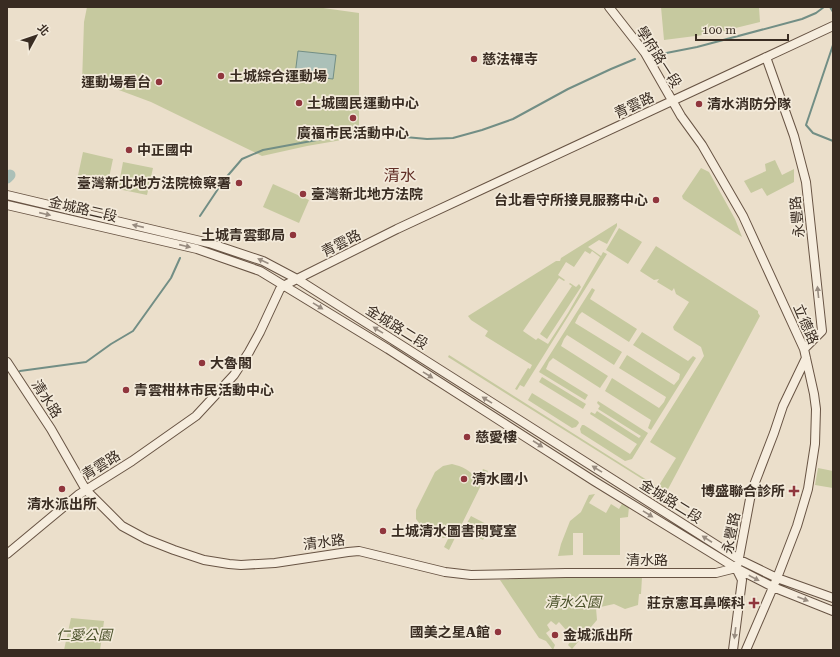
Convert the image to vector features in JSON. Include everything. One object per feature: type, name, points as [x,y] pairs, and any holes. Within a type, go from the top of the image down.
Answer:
[{"type":"street","name":"學府路一段","points":[[609,7],[645,53],[672,102]]},
{"type":"street","name":"青雲路","points":[[7,554],[78,495],[184,426],[206,407],[234,375],[249,352],[280,289],[285,285],[397,229],[487,188],[530,166],[672,102],[833,26]]},
{"type":"street","name":"永豐路","points":[[766,57],[794,136],[806,182],[822,330],[804,349]]},
{"type":"street","name":"立德路","points":[[672,102],[702,145],[743,216],[804,349],[816,409],[814,453],[808,489],[799,520],[777,578],[746,650]]},
{"type":"street","name":"金城路二段","points":[[7,195],[209,243],[263,261],[298,279],[738,564]]},
{"type":"street","name":"金城路二段","points":[[7,205],[201,250],[260,271],[285,285],[594,480],[738,564]]},
{"type":"street","name":"永豐路","points":[[733,650],[742,580],[738,564],[750,499],[783,406],[806,358]]},
{"type":"street","name":"清水路","points":[[7,362],[51,429],[86,490],[122,526],[146,539],[204,560],[241,565],[275,563],[322,555],[359,552],[438,570],[471,575],[566,573],[716,573],[738,564]]},
{"type":"street","points":[[738,564],[833,598]]},
{"type":"street","points":[[738,564],[773,587],[833,611]]},
{"type":"green space","name":"土城綜合運動場","points":[[87,7],[316,7],[359,13],[359,137],[262,156],[151,102],[100,83],[82,83],[84,22]]},
{"type":"green space","points":[[661,7],[759,7],[760,22],[711,34],[664,40]]},
{"type":"green space","points":[[83,152],[113,159],[107,187],[77,180]]},
{"type":"green space","points":[[775,160],[782,175],[794,169],[794,182],[767,196],[762,188],[751,193],[744,181],[766,171],[765,164]]},
{"type":"green space","points":[[123,162],[153,168],[147,195],[118,189]]},
{"type":"green space","points":[[701,168],[709,172],[735,219],[742,237],[683,199],[682,196]]},
{"type":"green space","points":[[273,184],[309,200],[299,223],[263,207]]},
{"type":"green space","points":[[617,223],[617,226],[607,244],[599,240],[588,247],[601,256],[603,252],[607,254],[524,387],[520,385],[517,390],[515,389],[528,368],[530,369],[532,365],[485,336],[488,331],[471,320],[468,316],[556,261],[560,261],[561,258]],"holes":[[[585,251],[590,254],[592,251],[600,257],[568,313],[548,344],[538,338],[536,340],[523,331],[559,278],[564,281],[565,280],[558,275],[566,262],[574,267]]]},
{"type":"green space","points":[[619,228],[642,242],[628,264],[606,250]]},
{"type":"green space","points":[[656,246],[758,311],[760,316],[667,491],[665,490],[663,492],[448,357],[449,355],[658,487],[676,458],[650,442],[704,356],[701,347],[674,330],[673,327],[689,302],[676,294],[674,288],[672,291],[657,282],[659,279],[654,280],[640,271]]},
{"type":"green space","points":[[570,283],[576,287],[579,284],[581,287],[547,339],[540,334],[572,286],[569,284]]},
{"type":"green space","points":[[592,288],[595,290],[590,299],[637,329],[629,342],[582,312],[579,315],[575,323],[622,352],[614,365],[567,335],[561,346],[608,376],[600,388],[553,358],[549,362],[546,369],[588,395],[585,400],[539,372]]},
{"type":"green space","points":[[642,332],[688,361],[693,356],[696,358],[651,430],[648,428],[651,420],[605,391],[612,378],[659,408],[664,402],[666,397],[619,368],[627,355],[674,385],[679,379],[680,374],[633,345]]},
{"type":"green space","points":[[542,377],[586,404],[583,409],[539,382]]},
{"type":"green space","points":[[532,393],[579,423],[576,427],[572,428],[528,400]]},
{"type":"green space","points":[[598,401],[648,433],[632,459],[625,461],[581,433],[580,429],[582,425],[584,425],[630,454],[637,444],[590,414],[591,412],[595,414],[597,411],[639,438],[641,436],[598,409],[600,406],[597,403]]},
{"type":"green space","points":[[452,464],[473,474],[477,481],[483,469],[488,471],[449,550],[444,547],[449,537],[443,538],[423,528],[416,519],[416,510],[435,472],[443,466]]},
{"type":"green space","points":[[818,468],[833,471],[833,488],[815,485]]},
{"type":"green space","points":[[595,494],[589,503],[606,513],[611,504],[619,509],[623,502],[629,507],[628,517],[620,518],[620,555],[583,555],[583,533],[573,533],[573,555],[558,556],[570,521],[581,512],[589,495]]},
{"type":"green space","points":[[471,516],[490,526],[483,540],[463,530]]},
{"type":"green space","name":"清水公園","points":[[642,577],[641,594],[639,594],[638,605],[625,609],[614,604],[596,608],[597,620],[572,649],[568,645],[573,638],[559,622],[556,625],[551,621],[547,625],[550,630],[546,633],[555,645],[553,650],[546,641],[539,638],[500,580],[530,578]]},
{"type":"green space","name":"仁愛公園","points":[[71,618],[104,621],[100,650],[64,650]]},
{"type":"shaded area","points":[[298,51],[336,55],[333,79],[295,75]]},
{"type":"waterway","points":[[656,55],[697,47],[802,19],[816,13],[824,7]]},
{"type":"waterway","points":[[830,7],[833,12]]},
{"type":"waterway","points":[[833,45],[806,125],[813,133],[833,141]]},
{"type":"waterway","points":[[200,216],[224,180],[242,159],[263,150],[349,134],[372,134],[427,139],[453,138],[513,119],[568,89],[635,59]]},
{"type":"waterway","points":[[7,178],[10,175]]},
{"type":"waterway","points":[[20,371],[86,362],[111,344],[133,331],[171,278],[180,258]]},
{"type":"place","name":"慈法禪寺","points":[[474,59]]},
{"type":"place","name":"土城綜合運動場","points":[[221,76]]},
{"type":"place","name":"運動場看台","points":[[159,82]]},
{"type":"place","name":"土城國民運動中心","points":[[299,103]]},
{"type":"place","name":"清水消防分隊","points":[[699,104]]},
{"type":"place","name":"廣福市民活動中心","points":[[353,118]]},
{"type":"place","name":"中正國中","points":[[129,150]]},
{"type":"place","name":"臺灣新北地方法院檢察署","points":[[239,183]]},
{"type":"place","name":"臺灣新北地方法院","points":[[303,194]]},
{"type":"place","name":"台北看守所接見服務中心","points":[[656,200]]},
{"type":"place","name":"土城青雲郵局","points":[[293,235]]},
{"type":"place","name":"大魯閣","points":[[202,363]]},
{"type":"place","name":"青雲柑林市民活動中心","points":[[126,390]]},
{"type":"place","name":"慈愛樓","points":[[467,437]]},
{"type":"place","name":"清水國小","points":[[464,479]]},
{"type":"place","name":"清水派出所","points":[[62,489]]},
{"type":"place","name":"博盛聯合診所","points":[[794,491]]},
{"type":"place","name":"土城清水圖書閱覽室","points":[[383,531]]},
{"type":"place","name":"莊京憲耳鼻喉科","points":[[754,603]]},
{"type":"place","name":"國美之星A館","points":[[498,632]]},
{"type":"place","name":"金城派出所","points":[[555,635]]},
{"type":"district","name":"清水","points":[[400,175]]}]
